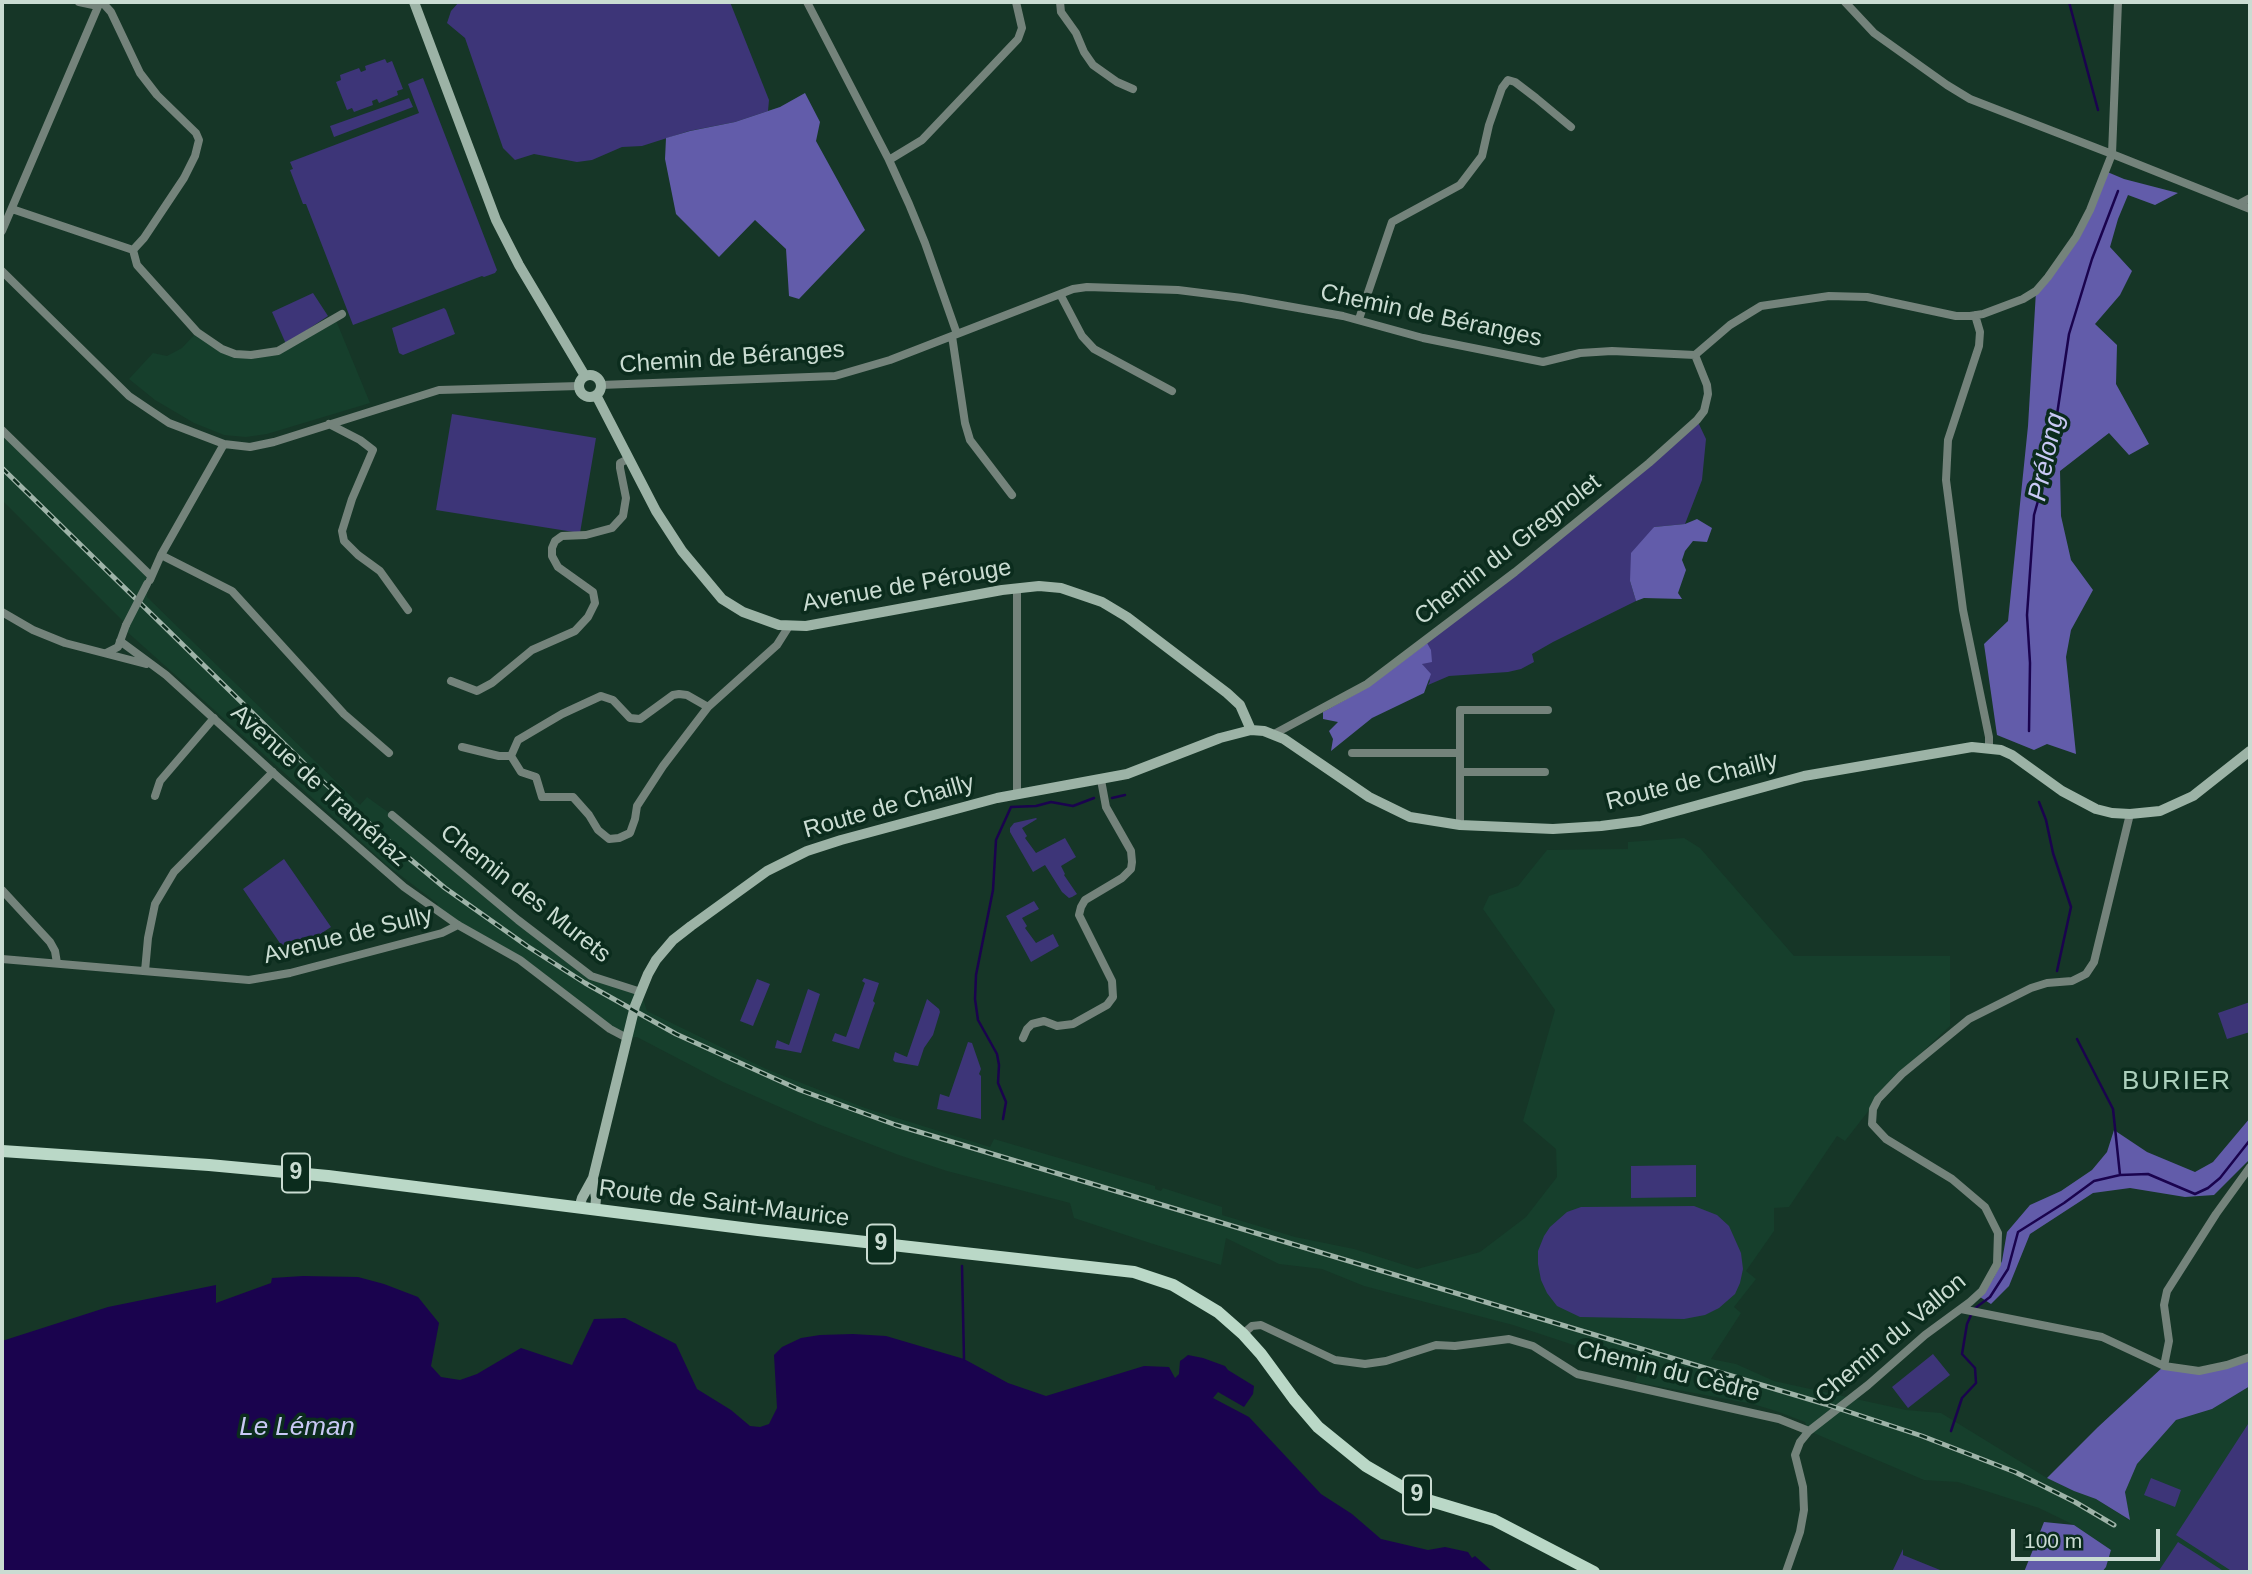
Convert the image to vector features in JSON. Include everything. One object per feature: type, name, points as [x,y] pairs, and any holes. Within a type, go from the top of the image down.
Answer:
[{"type":"main road","name":"Route de Saint-Maurice","points":[[2,1151],[285,1172],[1125,1270],[1154,1277],[1209,1306],[1243,1334],[1318,1427],[1366,1466],[1421,1497],[1494,1520],[1594,1572]]},
{"type":"street","points":[[79,2],[100,3],[111,12],[140,73],[199,140],[195,156],[184,178],[133,250]]},
{"type":"street","points":[[2,271],[129,396],[169,423],[224,444],[250,447],[439,390],[582,381],[596,376],[598,390],[589,397],[583,394],[582,381],[496,220],[414,2]]},
{"type":"street","points":[[807,2],[888,160],[925,243],[955,335],[965,423],[970,440],[1012,495]]},
{"type":"street","points":[[888,160],[922,140],[1018,40],[1022,28],[1016,2]]},
{"type":"street","points":[[1060,2],[1061,12],[1093,65],[1117,82],[1133,89]]},
{"type":"street","points":[[1845,2],[1874,33],[1970,99],[2250,209]]},
{"type":"street","points":[[1695,355],[1730,325],[1761,306],[1829,296],[1867,297],[1956,316],[1975,315],[2023,299],[2036,291],[2076,237],[2112,155],[2118,2]]},
{"type":"street","points":[[2,231],[100,3]]},
{"type":"street","points":[[1359,319],[1392,222],[1460,185],[1482,156],[1489,125],[1502,88],[1508,80],[1515,82],[1571,127]]},
{"type":"street","points":[[2239,204],[2250,198]]},
{"type":"street","points":[[12,209],[133,250]]},
{"type":"street","points":[[133,250],[137,265],[197,332],[222,349],[235,354],[251,355],[278,351],[342,314]]},
{"type":"street","name":"Chemin de Béranges","points":[[598,390],[835,376],[890,360],[1073,289],[1087,287],[1178,290],[1242,298],[1359,319],[1423,338],[1543,362],[1591,352],[1695,355]]},
{"type":"street","points":[[1060,295],[1082,336],[1094,349],[1172,391]]},
{"type":"street","points":[[1975,315],[1980,332],[1979,346],[1948,440],[1945,480],[1963,610],[1989,748]]},
{"type":"street","name":"Chemin du Gregnolet","points":[[1273,734],[1367,684],[1515,572],[1698,420],[1704,411],[1708,394],[1707,384],[1695,355]]},
{"type":"street","name":"Avenue de Pérouge","points":[[598,390],[628,459],[656,511],[682,551],[722,599],[743,612],[763,621],[806,626],[1017,588],[1039,586],[1082,594],[1127,617],[1227,693],[1240,705],[1251,730]]},
{"type":"street","points":[[330,424],[373,450],[352,499],[342,531],[344,541],[358,555],[380,570],[408,610]]},
{"type":"street","points":[[2,430],[149,580]]},
{"type":"street","points":[[106,653],[114,651],[120,641],[161,555],[224,444]]},
{"type":"street","points":[[451,681],[477,691],[492,683],[532,650],[575,631],[588,617],[595,603],[593,592],[558,567],[552,556],[552,548],[555,541],[562,536],[586,535],[612,528],[623,516],[626,498],[620,463],[628,459]]},
{"type":"street","points":[[161,555],[232,591],[344,714],[389,752]]},
{"type":"street","points":[[1017,588],[1017,794]]},
{"type":"street","name":"Avenue de Traménaz","points":[[2,612],[33,630],[65,643],[142,663],[158,670]]},
{"type":"street","points":[[511,756],[521,772],[536,777],[542,797],[573,797],[598,830],[609,839],[630,833],[636,807],[708,707],[777,645],[789,626]]},
{"type":"street","name":"Avenue de Traménaz","points":[[120,641],[214,718],[404,887],[458,925]]},
{"type":"street","points":[[511,756],[518,740],[562,714],[601,696],[613,700],[630,718],[640,719],[673,695],[679,694],[687,695],[708,707]]},
{"type":"street","points":[[1460,825],[1460,710],[1548,710]]},
{"type":"street","points":[[155,796],[160,781],[214,718]]},
{"type":"street","name":"Route de Chailly","points":[[579,1208],[593,1178],[640,992],[656,960],[679,935],[767,871],[794,857],[841,840],[1017,794],[1101,780],[1144,769],[1220,738],[1251,730],[1264,730],[1295,746],[1369,797],[1410,817],[1460,825],[1559,829],[1657,817],[1804,776],[1972,747],[2001,750],[2012,755],[2078,801],[2104,811],[2130,814],[2160,811],[2182,803],[2250,751]]},
{"type":"street","points":[[461,747],[499,756],[511,756]]},
{"type":"street","points":[[1352,752],[1460,752]]},
{"type":"street","points":[[145,971],[155,904],[174,872],[273,772]]},
{"type":"street","points":[[1460,772],[1545,772]]},
{"type":"street","points":[[1023,1038],[1032,1024],[1044,1021],[1057,1026],[1073,1024],[1107,1005],[1113,997],[1112,981],[1079,915],[1085,901],[1122,878],[1132,862],[1131,851],[1106,807],[1101,780]]},
{"type":"street","name":"Chemin du Vallon","points":[[1786,1572],[1800,1532],[1804,1510],[1803,1487],[1795,1455],[1800,1442],[1809,1431],[1868,1385],[1925,1335],[1965,1310],[1982,1290],[1997,1264],[1998,1233],[1985,1207],[1952,1180],[1896,1146],[1876,1130],[1872,1124],[1873,1109],[1878,1099],[1902,1074],[1969,1019],[2031,988],[2072,981],[2086,974],[2094,962],[2130,814]]},
{"type":"street","name":"Chemin des Murets","points":[[392,815],[518,920],[591,976],[640,992]]},
{"type":"street","points":[[2,890],[50,942],[57,962]]},
{"type":"street","name":"Avenue de Sully","points":[[2,959],[249,980],[276,977],[442,933],[458,925],[520,960],[610,1029],[627,1038]]},
{"type":"street","points":[[2164,1366],[2169,1341],[2164,1305],[2167,1291],[2216,1214],[2250,1167]]},
{"type":"street","name":"Route de Chailly","points":[[593,1178],[595,1210]]},
{"type":"street","points":[[1965,1310],[2102,1337],[2164,1366],[2199,1371],[2250,1357]]},
{"type":"street","name":"Chemin du Cèdre","points":[[1243,1334],[1252,1326],[1261,1325],[1335,1360],[1359,1364],[1378,1363],[1436,1345],[1504,1339],[1518,1341],[1541,1350],[1577,1374],[1779,1419],[1809,1431]]},
{"type":"shaded area","points":[[459,2],[730,2],[769,100],[768,111],[642,146],[622,147],[592,160],[577,162],[534,154],[515,160],[503,148],[465,38],[447,23],[451,11]]},
{"type":"shaded area","points":[[385,59],[387,63],[392,61],[403,89],[397,91],[398,95],[379,103],[377,99],[372,101],[373,105],[354,112],[352,108],[347,110],[336,82],[341,80],[340,75],[359,68],[361,72],[366,70],[365,66]]},
{"type":"shaded area","points":[[423,78],[497,270],[353,325],[306,204],[303,204],[290,170],[293,169],[290,162],[419,113],[408,84]]},
{"type":"shaded area","points":[[805,93],[820,122],[816,141],[865,230],[799,299],[789,296],[786,249],[755,220],[719,257],[676,214],[665,159],[666,138],[735,122],[780,107]]},
{"type":"shaded area","points":[[409,98],[413,107],[334,137],[330,126]]},
{"type":"shaded area","points":[[2105,171],[2124,179],[2178,193],[2155,205],[2128,195],[2110,247],[2132,271],[2120,295],[2095,324],[2117,345],[2116,384],[2149,444],[2129,455],[2109,433],[2060,471],[2061,516],[2071,560],[2093,590],[2071,630],[2066,657],[2076,754],[2047,744],[2034,750],[1997,735],[1984,644],[2008,621],[2028,426],[2036,291],[2076,237]]},
{"type":"shaded area","points":[[313,293],[328,316],[286,344],[272,312]]},
{"type":"shaded area","points":[[444,308],[455,334],[403,355],[399,353],[392,328]]},
{"type":"shaded area","points":[[335,318],[370,403],[267,434],[246,437],[224,435],[194,423],[155,400],[129,379],[153,353],[167,356],[182,348],[197,332],[235,354],[278,351]]},
{"type":"shaded area","points":[[452,414],[596,438],[580,533],[436,510]]},
{"type":"shaded area","points":[[1697,420],[1706,439],[1702,480],[1685,524],[1654,527],[1630,581],[1636,601],[1532,654],[1534,662],[1521,669],[1449,676],[1428,685],[1430,681],[1422,664],[1427,643]]},
{"type":"shaded area","points":[[2,430],[151,576],[147,584],[147,597],[360,805],[367,797],[392,815],[591,976],[641,992],[647,1011],[766,1069],[865,1108],[990,1147],[994,1139],[1155,1186],[1155,1189],[1161,1191],[1163,1188],[1222,1207],[1222,1215],[1295,1237],[1354,1249],[1417,1269],[1480,1252],[1526,1217],[1557,1177],[1556,1149],[1523,1121],[1555,1010],[1483,909],[1489,896],[1518,886],[1547,850],[1628,849],[1628,842],[1684,838],[1700,848],[1794,956],[1950,956],[1950,1026],[1894,1078],[1845,1141],[1837,1136],[1789,1207],[1774,1208],[1774,1231],[1746,1271],[1756,1279],[1734,1307],[1741,1313],[1711,1359],[1736,1364],[1774,1381],[1906,1410],[1941,1413],[2047,1478],[2096,1499],[2129,1520],[2125,1492],[2137,1464],[2176,1420],[2212,1409],[2250,1386],[2250,1572],[2102,1572],[2111,1550],[2074,1525],[2039,1508],[1958,1482],[1924,1480],[1809,1431],[1805,1422],[1776,1411],[1753,1404],[1635,1382],[1640,1367],[1513,1325],[1364,1286],[1322,1269],[1279,1264],[1226,1238],[1221,1265],[1150,1243],[1074,1218],[1070,1203],[947,1171],[818,1124],[723,1082],[637,1037],[627,1038],[569,996],[434,909],[438,904],[387,865],[124,629],[126,624],[2,500]]},
{"type":"shaded area","points":[[1697,519],[1712,528],[1707,542],[1693,541],[1685,551],[1682,560],[1686,570],[1678,593],[1682,599],[1644,598],[1636,601],[1630,581],[1631,553],[1654,527],[1685,524]]},
{"type":"shaded area","points":[[1427,643],[1432,662],[1422,664],[1431,674],[1424,693],[1372,718],[1331,751],[1333,739],[1329,731],[1338,722],[1323,719],[1323,712],[1368,687]]},
{"type":"shaded area","points":[[1036,818],[1022,828],[1027,836],[1025,838],[1036,853],[1065,838],[1076,857],[1061,866],[1077,894],[1072,897],[1069,898],[1062,892],[1045,865],[1033,872],[1010,832],[1014,823]]},
{"type":"shaded area","points":[[284,859],[331,927],[288,955],[243,889]]},
{"type":"shaded area","points":[[1034,901],[1039,909],[1022,918],[1027,926],[1025,928],[1036,943],[1053,934],[1059,946],[1031,962],[1006,916]]},
{"type":"shaded area","points":[[864,978],[879,983],[859,1049],[832,1041],[835,1033],[846,1037],[865,983],[862,981]]},
{"type":"shaded area","points":[[757,979],[770,984],[753,1026],[740,1021]]},
{"type":"shaded area","points":[[808,989],[820,994],[801,1053],[775,1048],[777,1040],[789,1045]]},
{"type":"shaded area","points":[[927,999],[940,1012],[933,1035],[924,1048],[918,1066],[895,1062],[895,1052],[907,1057]]},
{"type":"shaded area","points":[[2250,1002],[2250,1032],[2227,1039],[2218,1013]]},
{"type":"shaded area","points":[[968,1042],[972,1043],[981,1069],[981,1119],[937,1109],[940,1094],[949,1097]]},
{"type":"shaded area","points":[[2250,1118],[2250,1159],[2214,1195],[2185,1197],[2130,1188],[2093,1193],[2030,1234],[2009,1286],[1991,1304],[1980,1297],[2002,1261],[2007,1232],[2030,1205],[2061,1191],[2092,1170],[2107,1152],[2114,1130],[2147,1152],[2195,1172],[2213,1162]]},
{"type":"shaded area","points":[[1696,1165],[1696,1197],[1631,1198],[1631,1166]]},
{"type":"shaded area","points":[[1694,1206],[1717,1215],[1729,1226],[1741,1253],[1743,1269],[1740,1283],[1735,1294],[1719,1308],[1705,1315],[1684,1319],[1580,1317],[1557,1306],[1547,1293],[1541,1280],[1538,1251],[1550,1227],[1567,1212],[1581,1207]]},
{"type":"shaded area","points":[[1933,1354],[1950,1375],[1908,1408],[1892,1387]]},
{"type":"shaded area","points":[[2250,1357],[2250,1386],[2212,1409],[2176,1420],[2137,1464],[2125,1492],[2130,1520],[2096,1499],[2047,1478],[2164,1366],[2199,1371]]},
{"type":"shaded area","points":[[2250,1421],[2250,1567],[2247,1572],[2233,1572],[2176,1535]]},
{"type":"shaded area","points":[[2151,1478],[2181,1490],[2175,1507],[2144,1495]]},
{"type":"shaded area","points":[[2044,1522],[2074,1525],[2111,1550],[2106,1567],[2102,1572],[2024,1572]]},
{"type":"shaded area","points":[[2178,1542],[2197,1554],[2225,1572],[2158,1572]]},
{"type":"shaded area","points":[[1903,1549],[1903,1555],[1945,1572],[1892,1572]]},
{"type":"water","name":"Le Léman","points":[[358,1277],[418,1297],[439,1323],[431,1366],[441,1377],[460,1380],[477,1374],[521,1348],[572,1365],[594,1319],[625,1318],[676,1344],[697,1389],[731,1410],[750,1426],[760,1427],[769,1424],[777,1408],[774,1355],[782,1347],[801,1338],[820,1335],[886,1336],[964,1359],[1008,1383],[1046,1396],[1144,1366],[1169,1367],[1175,1378],[1179,1374],[1180,1361],[1188,1355],[1203,1358],[1225,1366],[1254,1386],[1253,1394],[1244,1407],[1218,1392],[1213,1398],[1249,1417],[1321,1494],[1352,1514],[1381,1539],[1428,1550],[1445,1547],[1468,1552],[1472,1558],[1475,1556],[1493,1572],[2,1572],[2,1341],[108,1307],[216,1285],[216,1303],[271,1283],[272,1278]]},
{"type":"waterway","name":"Prélong","points":[[2069,2],[2098,110]]},
{"type":"waterway","name":"Prélong","points":[[2029,731],[2030,663],[2027,615],[2034,515],[2051,455],[2069,334],[2092,259],[2118,191]]},
{"type":"waterway","points":[[1112,798],[1125,795]]},
{"type":"waterway","points":[[1003,1119],[1006,1102],[998,1083],[997,1054],[978,1020],[975,999],[976,975],[993,890],[996,840],[1011,807],[1036,806],[1051,802],[1073,806],[1094,798]]},
{"type":"waterway","name":"Prélong","points":[[2039,802],[2071,907],[2057,971]]},
{"type":"waterway","name":"Prélong","points":[[2077,1039],[2113,1109],[2120,1175]]},
{"type":"waterway","points":[[1974,1309],[1990,1297],[2008,1269],[2018,1232],[2094,1181],[2120,1175],[2148,1174],[2195,1194],[2220,1178],[2250,1140]]},
{"type":"waterway","points":[[962,1266],[964,1359]]},
{"type":"waterway","points":[[1951,1431],[1962,1398],[1976,1383],[1975,1368],[1962,1354],[1971,1315]]},
{"type":"railway","points":[[2,468],[318,777],[393,845],[445,888],[527,946],[585,983],[676,1034],[800,1090],[896,1125],[1825,1404],[1922,1436],[2015,1472],[2114,1525]]},
{"type":"district","name":"BURIER","points":[[2177,1082]]}]
